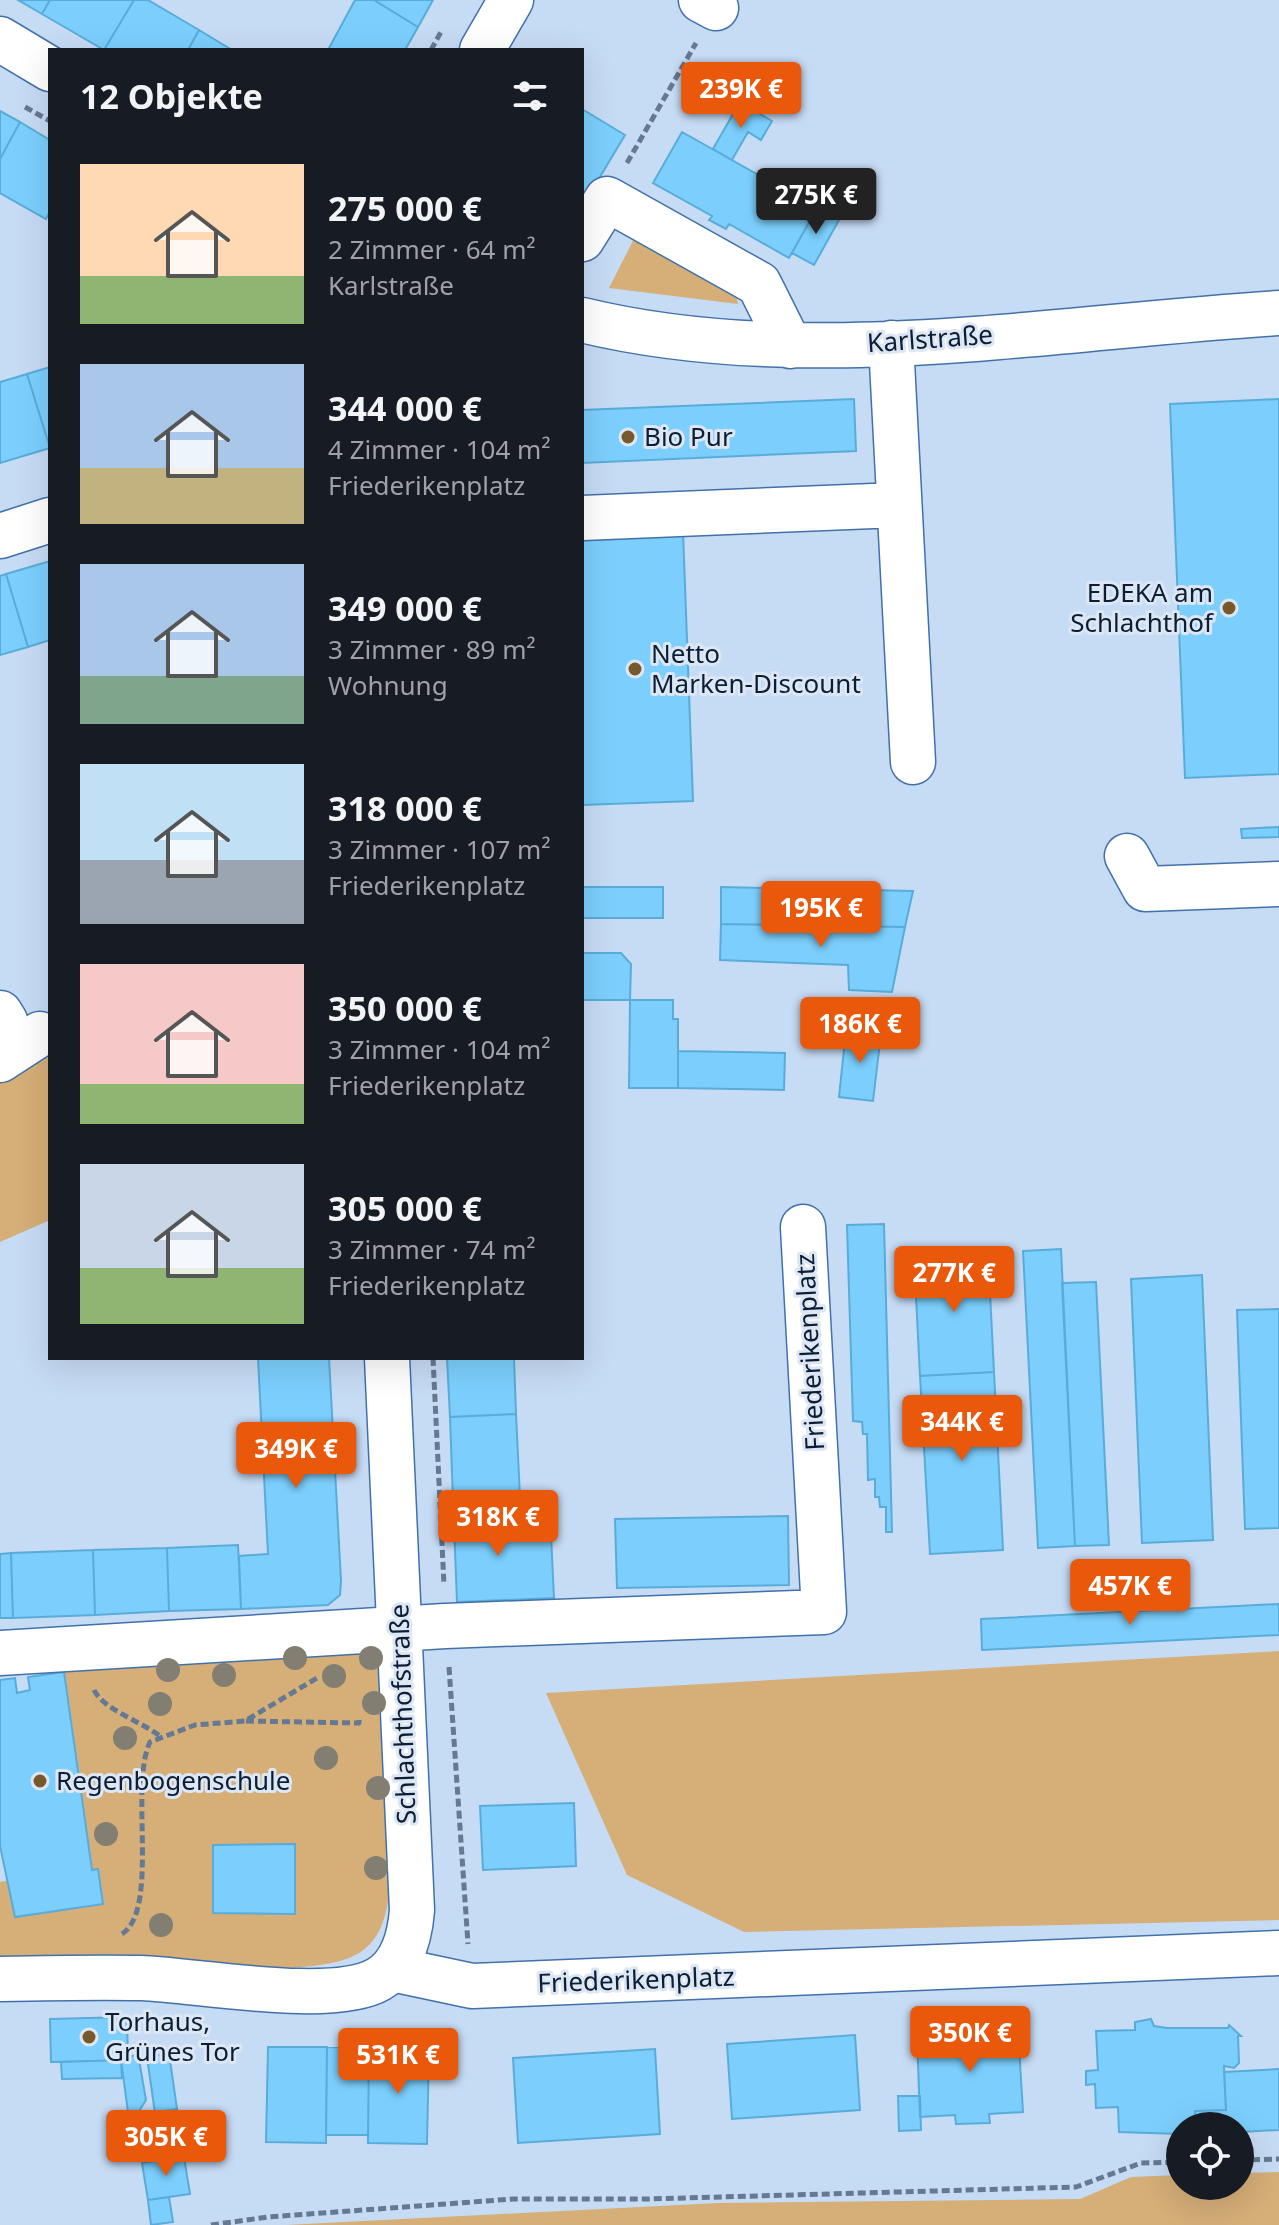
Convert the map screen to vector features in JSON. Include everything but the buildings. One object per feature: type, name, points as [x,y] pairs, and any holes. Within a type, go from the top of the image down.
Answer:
[{"type":"street","points":[[483,48],[511,0]]},
{"type":"street","points":[[0,39],[48,68]]},
{"type":"street","points":[[584,236],[607,199],[759,284],[790,346]]},
{"type":"street","name":"Karlstraße","points":[[584,320],[636,333],[697,341],[790,346],[891,343],[1279,313]]},
{"type":"street","points":[[891,343],[913,762]]},
{"type":"street","points":[[584,518],[898,505]]},
{"type":"street","points":[[0,536],[48,521]]},
{"type":"street","points":[[1127,856],[1145,889],[1279,884]]},
{"type":"street","points":[[0,1013],[20,1034],[0,1060]]},
{"type":"street","name":"Friederikenplatz","points":[[0,1653],[445,1626],[824,1612],[803,1227]]},
{"type":"street","name":"Schlachthofstraße","points":[[387,1360],[412,1910],[409,1935],[392,1969]]},
{"type":"street","name":"Friederikenplatz","points":[[392,1969],[451,1984],[472,1986],[1279,1953]]},
{"type":"street","points":[[0,1979],[142,1978],[323,1990],[364,1985],[392,1969]]},
{"type":"path","points":[[607,199],[708,4]]},
{"type":"path","points":[[433,1360],[445,1626],[469,1931],[465,1956],[451,1984]]},
{"type":"path","points":[[93,1647],[94,1690],[99,1700],[139,1720],[160,1736]]},
{"type":"path","points":[[245,1721],[322,1675]]},
{"type":"path","points":[[118,1937],[130,1929],[137,1914],[142,1863],[145,1753],[150,1742],[195,1725],[245,1721],[359,1723],[360,1708]]},
{"type":"path","points":[[1254,2160],[1279,2159]]},
{"type":"path","points":[[211,2225],[513,2199],[648,2199],[1076,2187],[1141,2163],[1166,2162]]},
{"type":"shaded area","points":[[641,225],[731,272],[738,304],[609,288]]},
{"type":"shaded area","points":[[48,1042],[48,1221],[0,1242],[0,1070]]},
{"type":"shaded area","points":[[376,1651],[385,1660],[390,1884],[381,1927],[361,1952],[329,1963],[287,1968],[0,1961],[0,1882],[10,1880],[15,1917],[102,1904],[98,1869],[92,1870],[63,1660]]},
{"type":"shaded area","points":[[1279,1651],[1279,1920],[744,1932],[627,1875],[546,1693]]},
{"type":"shaded area","points":[[1279,2172],[1279,2225],[286,2225],[718,2203],[1080,2199],[1131,2177],[1166,2176],[1166,2200],[1254,2200],[1254,2173]]},
{"type":"place","name":"Bio Pur","points":[[628,437]]},
{"type":"place","name":"EDEKA am Schlachthof","points":[[1229,608]]},
{"type":"place","name":"Netto Marken-Discount","points":[[635,669]]},
{"type":"place","name":"Regenbogenschule","points":[[40,1781]]},
{"type":"place","name":"Torhaus, Grünes Tor","points":[[89,2037]]}]
